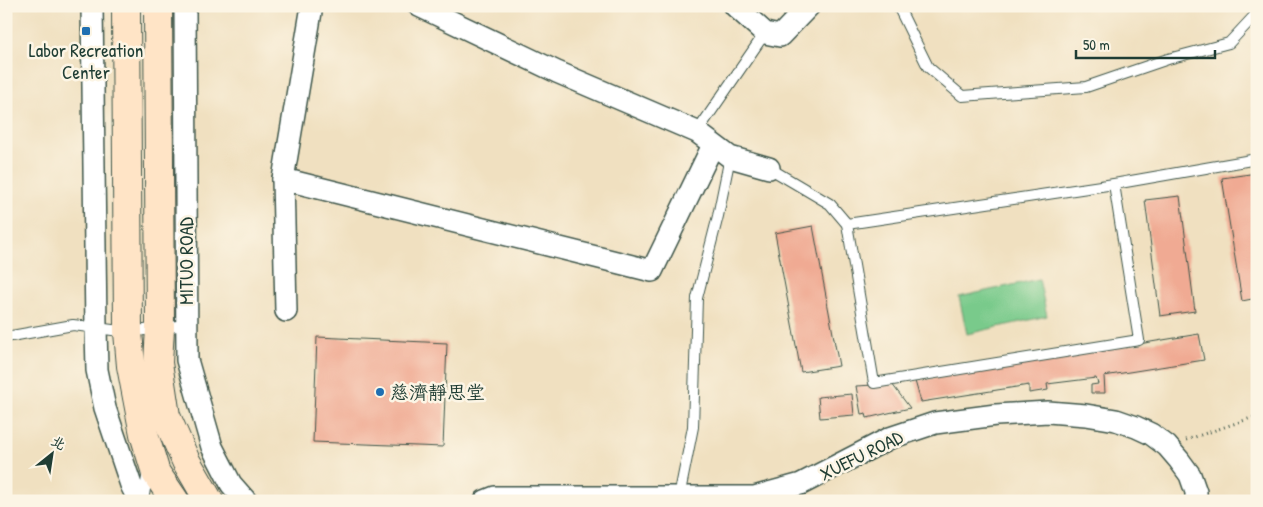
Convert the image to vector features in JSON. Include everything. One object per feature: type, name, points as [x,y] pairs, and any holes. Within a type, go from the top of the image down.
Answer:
[{"type":"street","points":[[92,6],[97,370],[105,408],[131,485],[139,501]]},
{"type":"street","points":[[126,6],[128,332],[131,366],[144,434],[156,473],[175,501]]},
{"type":"street","name":"MITUO ROAD","points":[[158,6],[173,327],[186,360],[212,447],[231,484],[246,501]]},
{"type":"street","name":"MITUO ROAD","points":[[185,6],[173,327],[158,363],[166,416],[186,461],[209,501]]},
{"type":"street","points":[[286,311],[283,179],[312,6]]},
{"type":"street","points":[[735,6],[765,33],[780,36],[809,6]]},
{"type":"street","points":[[429,8],[557,72],[714,145],[769,168]]},
{"type":"street","points":[[283,179],[652,271],[714,145]]},
{"type":"street","name":"XUEFU ROAD","points":[[485,501],[495,497],[754,496],[801,484],[882,442],[935,422],[996,415],[1048,412],[1086,414],[1116,420],[1151,434],[1166,446],[1190,475],[1196,492],[1196,501]]},
{"type":"lane","points":[[898,6],[928,67],[962,96],[1086,86],[1168,59],[1229,43],[1257,13]]},
{"type":"lane","points":[[679,497],[693,427],[697,298],[718,216],[714,145],[765,33]]},
{"type":"lane","points":[[846,224],[1114,184],[1257,159]]},
{"type":"lane","points":[[769,168],[830,204],[846,224],[874,383],[1140,340],[1114,184]]},
{"type":"lane","points":[[6,337],[73,325],[128,332],[173,327]]},
{"type":"lane","points":[[143,501],[147,478],[144,434]]},
{"type":"path","points":[[1166,446],[1257,416]]},
{"type":"green space","points":[[1039,279],[1047,316],[967,334],[959,297]]},
{"type":"building","points":[[1257,173],[1257,298],[1242,301],[1222,178]]},
{"type":"building","points":[[1180,196],[1195,311],[1160,316],[1145,200]]},
{"type":"building","points":[[813,226],[839,366],[801,372],[775,233]]},
{"type":"building","points":[[1199,334],[1204,360],[1104,376],[1105,393],[1091,393],[1091,385],[1098,384],[1096,378],[1047,384],[1048,390],[1029,393],[1029,385],[921,402],[915,381]]},
{"type":"building","name":"慈濟靜思堂","points":[[317,337],[447,343],[443,447],[313,442]]},
{"type":"building","points":[[892,384],[910,408],[867,418],[866,413],[861,414],[856,386]]},
{"type":"building","points":[[852,394],[854,415],[820,418],[818,397]]},
{"type":"place","name":"Labor Recreation Center","points":[[86,31]]},
{"type":"place","name":"慈濟靜思堂","points":[[380,392]]}]
